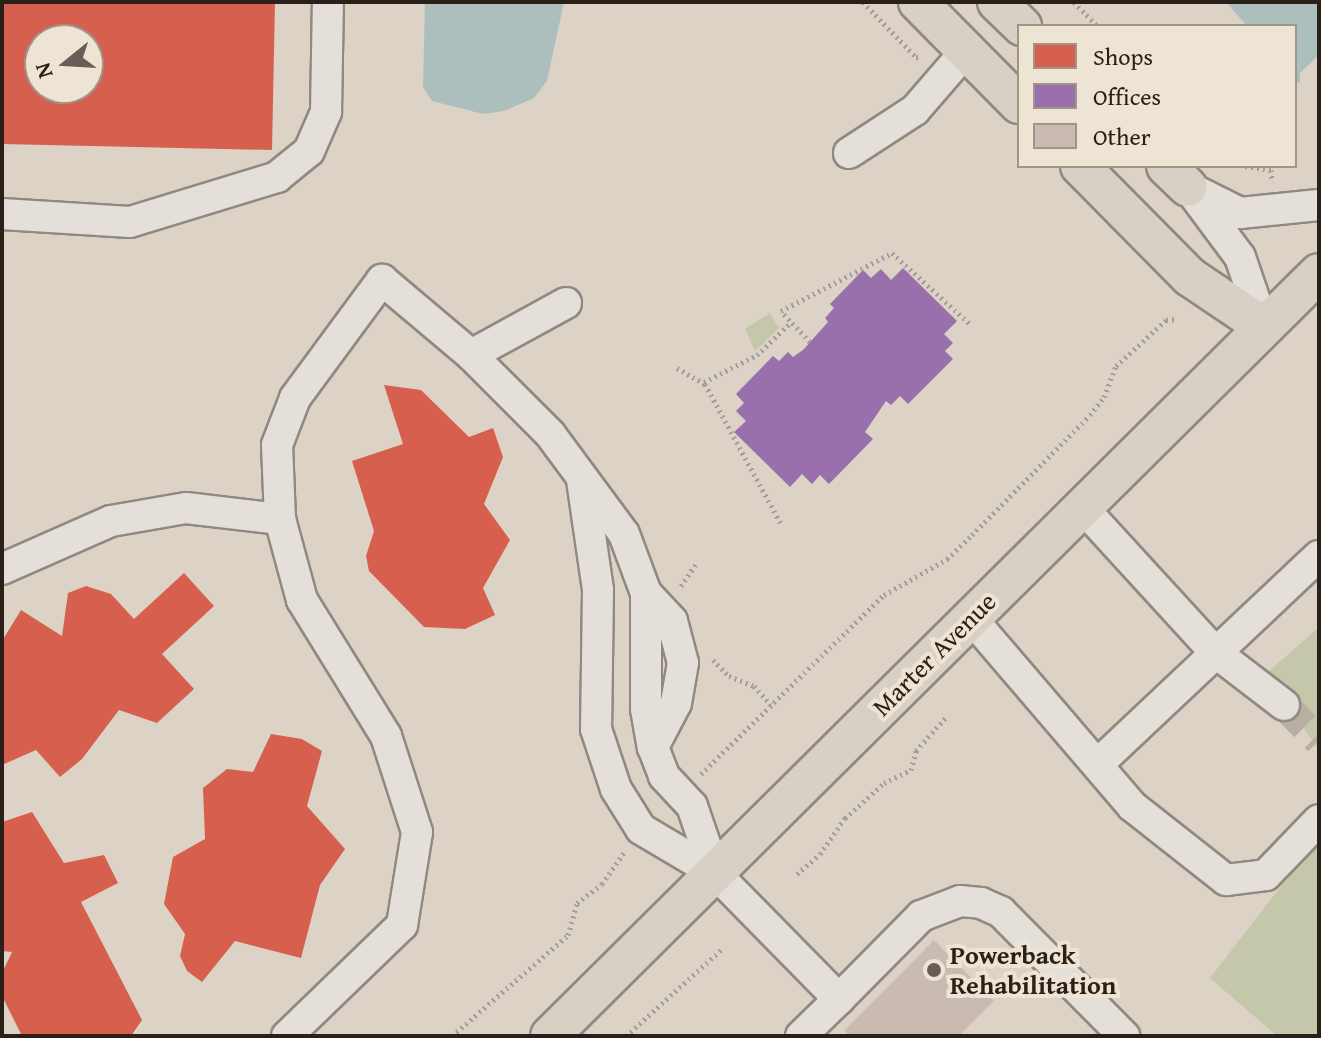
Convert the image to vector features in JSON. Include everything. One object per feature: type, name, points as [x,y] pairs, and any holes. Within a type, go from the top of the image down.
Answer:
[{"type":"main road","points":[[918,2],[1017,102]]},
{"type":"main road","points":[[997,2],[1020,24]]},
{"type":"main road","points":[[1082,168],[1190,277],[1264,327]]},
{"type":"main road","name":"Marter Avenue","points":[[550,1036],[1319,273]]},
{"type":"street","points":[[2,214],[130,222],[277,177],[309,151],[326,112],[328,2]]},
{"type":"street","points":[[849,153],[915,110],[966,51]]},
{"type":"street","points":[[1177,177],[1240,257],[1264,327]]},
{"type":"street","points":[[1177,177],[1240,213],[1319,205]]},
{"type":"street","points":[[287,1036],[402,925],[417,832],[386,736],[302,600],[280,519],[277,445],[295,398],[382,280],[471,355],[550,434],[624,534],[646,593],[646,709],[653,747],[664,776],[692,806],[715,873]]},
{"type":"street","points":[[471,355],[566,303]]},
{"type":"street","points":[[582,480],[598,590],[593,693],[602,753],[624,805],[641,829],[715,873],[839,999]]},
{"type":"street","points":[[1082,507],[1215,652],[1284,705]]},
{"type":"street","points":[[2,569],[111,521],[186,508],[280,519]]},
{"type":"street","points":[[1099,763],[1319,556]]},
{"type":"street","points":[[971,618],[1099,763],[1132,806],[1226,880],[1266,875],[1319,820]]},
{"type":"street","points":[[801,1036],[921,916],[960,901],[981,903],[1001,912],[1124,1036]]},
{"type":"path","points":[[863,2],[916,57],[922,57]]},
{"type":"path","points":[[1074,2],[1095,24]]},
{"type":"path","points":[[1258,168],[1271,170],[1272,196]]},
{"type":"path","points":[[810,342],[789,324],[781,311],[889,254],[899,256],[931,291],[971,325]]},
{"type":"path","points":[[693,782],[884,595],[964,543],[1090,415],[1104,397],[1116,366],[1166,320],[1177,319]]},
{"type":"path","points":[[704,382],[757,355],[789,324]]},
{"type":"path","points":[[677,368],[704,382],[781,524]]},
{"type":"path","points":[[682,594],[684,576],[696,564]]},
{"type":"path","points":[[706,649],[721,670],[754,686],[771,705]]},
{"type":"path","points":[[797,874],[820,854],[845,818],[884,783],[911,770],[916,751],[948,715]]},
{"type":"path","points":[[452,1036],[568,935],[577,903],[612,873],[628,841]]},
{"type":"path","points":[[626,1036],[723,948]]},
{"type":"green space","points":[[770,313],[779,328],[755,351],[745,329]]},
{"type":"green space","points":[[1319,627],[1319,751],[1267,673]]},
{"type":"green space","points":[[1319,837],[1319,1036],[1277,1036],[1210,978]]},
{"type":"shaded area","points":[[425,2],[564,2],[547,81],[534,98],[504,111],[483,114],[432,101],[423,87]]},
{"type":"shaded area","points":[[1226,2],[1319,2],[1319,55],[1300,73],[1300,82],[1297,83],[1297,24],[1245,24]]},
{"type":"building: Shops","points":[[2,2],[275,2],[272,150],[2,144]]},
{"type":"building: Shops","points":[[384,385],[421,390],[469,437],[493,428],[503,457],[484,504],[510,540],[483,588],[495,615],[465,629],[424,627],[369,571],[366,556],[374,531],[352,461],[403,444]]},
{"type":"building: Shops","points":[[184,573],[214,606],[162,654],[194,689],[157,723],[119,710],[82,759],[60,777],[36,750],[2,765],[2,641],[21,610],[62,636],[68,593],[86,586],[111,594],[134,619]]},
{"type":"building: Shops","points":[[271,734],[302,739],[322,751],[307,806],[345,849],[320,885],[301,958],[235,941],[202,982],[187,971],[180,956],[185,934],[164,904],[173,857],[205,839],[203,788],[227,769],[253,772]]},
{"type":"building: Shops","points":[[32,812],[64,863],[104,855],[118,883],[81,902],[142,1020],[131,1036],[22,1036],[2,996],[2,973],[12,952],[2,951],[2,822]]},
{"type":"building: Offices","points":[[903,268],[957,321],[944,334],[953,343],[945,351],[953,359],[908,404],[900,396],[891,405],[886,401],[865,432],[873,439],[829,484],[820,475],[812,484],[802,474],[790,487],[734,432],[746,421],[736,411],[744,403],[736,394],[773,356],[779,361],[788,352],[793,357],[803,350],[828,322],[825,318],[834,308],[830,304],[863,270],[871,278],[881,269],[891,280]]},
{"type":"building: Other","name":"Powerback Rehabilitation","points":[[934,940],[994,1001],[959,1036],[850,1036],[844,1031]]},
{"type":"tunnel","points":[[1284,705],[1319,741]]},
{"type":"place","name":"Powerback Rehabilitation","points":[[934,970]]}]
